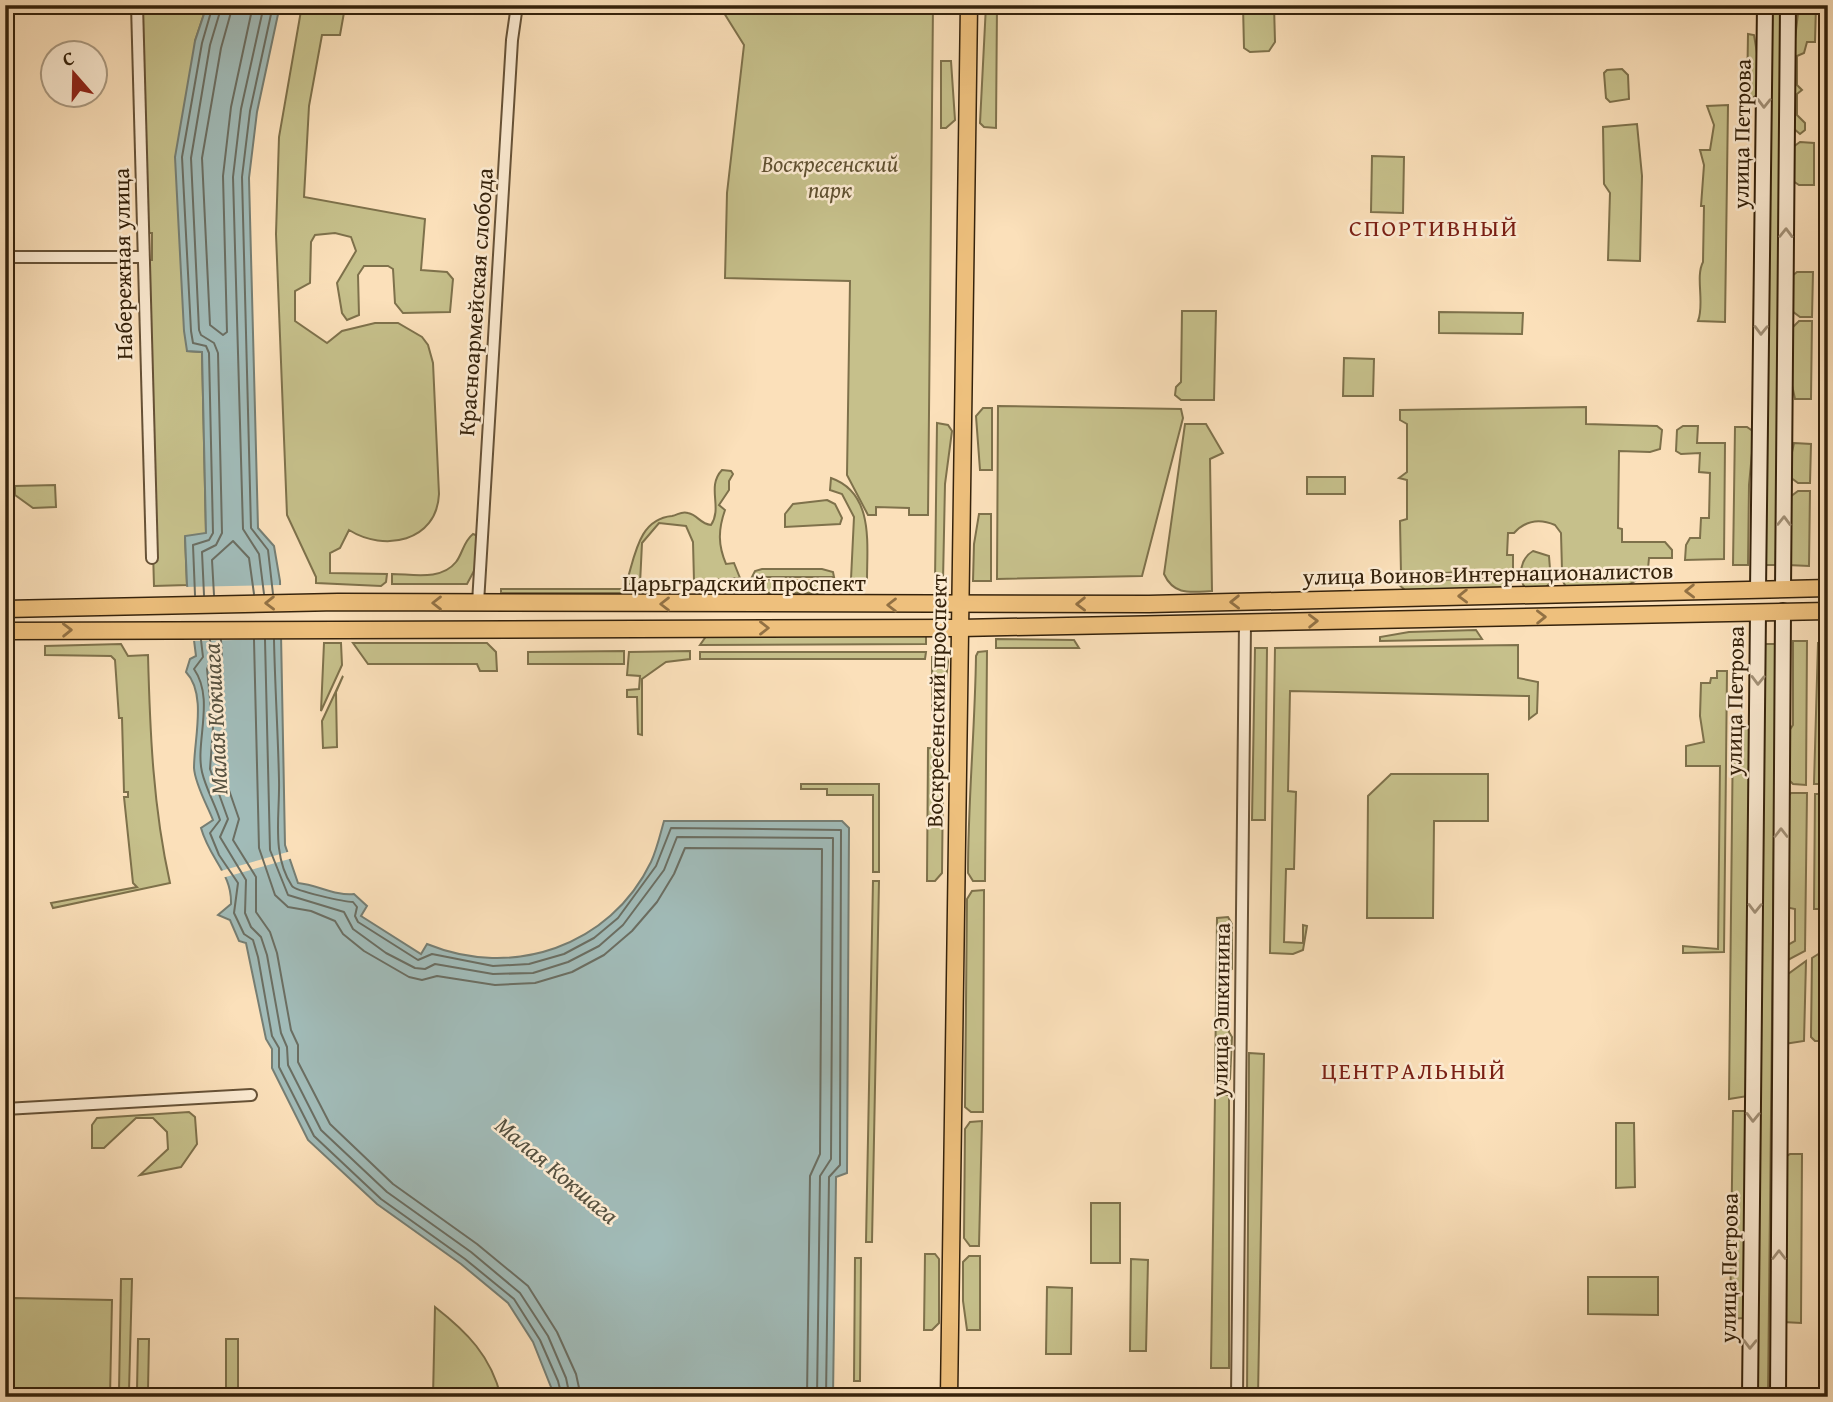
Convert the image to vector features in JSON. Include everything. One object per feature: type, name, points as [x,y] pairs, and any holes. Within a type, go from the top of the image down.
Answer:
[{"type":"main road","name":"Воскресенский проспект","points":[[949,1397],[969,5]]},
{"type":"main road","name":"улица Петрова","points":[[1750,1397],[1765,5]]},
{"type":"main road","name":"улица Петрова","points":[[1778,1397],[1788,5]]},
{"type":"main road","name":"улица Воинов-Интернационалистов","points":[[1149,604],[1828,588]]},
{"type":"main road","name":"Царьградский проспект","points":[[5,610],[338,602],[960,606],[1149,604]]},
{"type":"main road","name":"улица Воинов-Интернационалистов","points":[[1149,624],[1828,611]]},
{"type":"main road","name":"Царьградский проспект","points":[[5,631],[960,628],[1149,624]]},
{"type":"street","name":"Набережная улица","points":[[137,5],[152,558]]},
{"type":"street","name":"Красноармейская слобода","points":[[478,603],[512,40],[517,5]]},
{"type":"street","points":[[5,257],[143,257]]},
{"type":"street","name":"улица Эшкинина","points":[[1237,1397],[1245,623]]},
{"type":"street","points":[[5,1110],[251,1095]]},
{"type":"green space","points":[[140,5],[207,5],[195,41],[187,351],[202,352],[206,534],[185,537],[187,585],[154,586],[145,260],[152,260],[152,233],[144,233]]},
{"type":"green space","points":[[302,5],[361,5],[360,10],[345,7],[340,35],[322,35],[309,106],[304,197],[425,219],[421,270],[447,272],[453,279],[450,312],[403,313],[395,303],[393,269],[388,266],[364,266],[358,275],[359,315],[347,320],[342,313],[337,283],[356,251],[351,237],[335,233],[315,235],[311,242],[310,283],[295,291],[295,321],[327,343],[342,331],[375,323],[398,323],[422,337],[428,345],[433,363],[439,494],[436,510],[429,523],[406,538],[378,540],[349,530],[340,548],[330,553],[330,573],[387,574],[386,582],[381,586],[316,583],[316,577],[287,515],[276,234],[279,137]]},
{"type":"green space","name":"Воскресенский парк","points":[[719,5],[933,5],[928,515],[909,515],[909,508],[876,507],[876,515],[868,515],[847,475],[850,281],[725,278],[727,193],[744,45]]},
{"type":"green space","points":[[986,5],[997,5],[996,128],[984,127],[980,123]]},
{"type":"green space","points":[[1243,5],[1274,5],[1275,42],[1269,51],[1250,52],[1244,48]]},
{"type":"green space","points":[[1771,5],[1783,5],[1776,565],[1764,565]]},
{"type":"green space","points":[[1799,5],[1816,5],[1815,42],[1807,42],[1804,53],[1797,56],[1797,85],[1802,90],[1797,94],[1797,115],[1805,123],[1805,130],[1800,134],[1793,128],[1793,56]]},
{"type":"green space","points":[[1748,34],[1754,35],[1759,65],[1758,94],[1751,99],[1747,96]]},
{"type":"green space","points":[[941,61],[951,61],[955,120],[946,128],[941,128]]},
{"type":"green space","points":[[1622,69],[1628,75],[1629,99],[1610,102],[1606,98],[1604,73],[1607,70]]},
{"type":"green space","points":[[1728,105],[1725,322],[1698,321],[1701,307],[1704,206],[1701,206],[1704,165],[1700,150],[1710,150],[1714,125],[1707,106]]},
{"type":"green space","points":[[1637,124],[1642,176],[1640,261],[1608,260],[1610,193],[1604,184],[1603,127]]},
{"type":"green space","points":[[1800,142],[1814,143],[1814,185],[1799,185],[1793,181],[1793,147]]},
{"type":"green space","points":[[1372,156],[1404,157],[1403,213],[1371,212]]},
{"type":"green space","points":[[1797,272],[1813,272],[1812,317],[1800,317],[1792,311],[1792,276]]},
{"type":"green space","points":[[1182,311],[1216,311],[1214,400],[1181,400],[1175,395],[1176,387],[1181,382]]},
{"type":"green space","points":[[1439,312],[1523,313],[1522,334],[1439,333]]},
{"type":"green space","points":[[1799,321],[1812,321],[1811,399],[1795,399],[1790,376],[1792,328]]},
{"type":"green space","points":[[1344,358],[1374,359],[1373,396],[1343,396]]},
{"type":"green space","points":[[998,406],[1181,409],[1183,418],[1142,576],[997,579]]},
{"type":"green space","points":[[1586,407],[1586,424],[1657,426],[1662,430],[1660,449],[1650,452],[1619,451],[1618,528],[1622,529],[1622,542],[1665,542],[1672,550],[1672,558],[1649,558],[1648,569],[1562,570],[1561,533],[1555,525],[1538,521],[1523,525],[1514,533],[1508,533],[1507,555],[1513,555],[1513,571],[1401,574],[1400,521],[1407,519],[1407,480],[1399,478],[1407,472],[1407,424],[1400,420],[1400,410]]},
{"type":"green space","points":[[983,408],[992,408],[992,470],[980,470],[976,416]]},
{"type":"green space","points":[[937,423],[948,425],[952,431],[945,484],[943,581],[935,581]]},
{"type":"green space","points":[[1185,424],[1206,424],[1223,453],[1210,459],[1212,591],[1190,592],[1178,589],[1164,574]]},
{"type":"green space","points":[[1683,426],[1698,426],[1697,443],[1725,443],[1724,559],[1685,560],[1686,545],[1690,538],[1700,538],[1701,518],[1709,518],[1710,473],[1699,472],[1700,453],[1681,454],[1676,451],[1677,430]]},
{"type":"green space","points":[[1735,427],[1747,427],[1754,432],[1749,485],[1748,565],[1733,565]]},
{"type":"green space","points":[[1794,443],[1811,444],[1810,483],[1798,483],[1790,477],[1789,466]]},
{"type":"green space","points":[[722,470],[731,471],[733,474],[729,481],[729,490],[719,505],[725,510],[720,531],[721,550],[726,564],[734,563],[740,578],[694,581],[693,542],[686,526],[659,523],[642,543],[640,584],[626,584],[640,541],[652,524],[686,513],[711,525],[716,511],[715,483]]},
{"type":"green space","points":[[1307,477],[1345,477],[1345,494],[1307,494]]},
{"type":"green space","points":[[831,478],[845,485],[855,495],[861,507],[867,535],[867,580],[851,579],[854,517],[842,494],[830,490]]},
{"type":"green space","points":[[55,485],[56,507],[33,508],[15,495],[15,486]]},
{"type":"green space","points":[[1798,491],[1810,491],[1809,566],[1788,565],[1790,497]]},
{"type":"green space","points":[[827,500],[835,504],[842,518],[840,524],[785,527],[785,514],[793,504]]},
{"type":"green space","points":[[979,514],[991,514],[991,581],[973,581],[974,544]]},
{"type":"green space","points":[[473,534],[478,536],[475,569],[467,584],[392,584],[392,574],[426,575],[450,568]]},
{"type":"green space","points":[[1533,551],[1549,556],[1551,582],[1546,587],[1525,588],[1523,583],[1523,563]]},
{"type":"green space","points":[[822,569],[833,572],[834,577],[752,577],[755,571]]},
{"type":"green space","points":[[1633,577],[1635,581],[1628,585],[1566,587],[1561,578]]},
{"type":"green space","points":[[1514,579],[1508,588],[1405,590],[1398,584],[1402,580]]},
{"type":"green space","points":[[752,580],[834,581],[835,584],[824,593],[762,593]]},
{"type":"green space","points":[[501,589],[639,589],[635,593],[501,593]]},
{"type":"green space","points":[[1476,630],[1482,639],[1380,641],[1380,637],[1409,632]]},
{"type":"green space","points":[[707,635],[926,636],[926,644],[700,645]]},
{"type":"green space","points":[[996,639],[1074,640],[1079,648],[996,648]]},
{"type":"green space","points":[[1793,641],[1807,641],[1806,785],[1793,784],[1788,779],[1787,734],[1793,725]]},
{"type":"green space","points":[[324,643],[341,643],[342,665],[321,711]]},
{"type":"green space","points":[[353,643],[487,643],[496,652],[497,671],[480,671],[477,664],[368,664]]},
{"type":"green space","points":[[1818,643],[1828,643],[1828,784],[1814,784]]},
{"type":"green space","points":[[121,644],[128,656],[148,655],[156,798],[170,883],[53,908],[51,903],[137,887],[133,883],[124,797],[128,797],[128,792],[124,792],[122,718],[119,718],[115,660],[111,656],[45,655],[45,646]]},
{"type":"green space","points":[[1764,644],[1776,644],[1768,1397],[1757,1397]]},
{"type":"green space","points":[[1518,645],[1518,678],[1538,682],[1537,713],[1529,719],[1529,696],[1290,691],[1288,791],[1296,792],[1294,869],[1286,869],[1284,942],[1303,943],[1303,925],[1307,926],[1303,950],[1293,954],[1270,953],[1275,648]]},
{"type":"green space","points":[[1255,648],[1267,648],[1265,820],[1252,820]]},
{"type":"green space","points":[[624,651],[624,664],[528,664],[528,652]]},
{"type":"green space","points":[[690,651],[690,659],[666,662],[642,679],[642,735],[638,734],[637,697],[627,697],[627,690],[639,689],[640,676],[627,675],[629,652]]},
{"type":"green space","points":[[987,651],[985,881],[973,881],[968,873],[968,846],[976,656],[978,652]]},
{"type":"green space","points":[[700,652],[926,652],[925,659],[700,659]]},
{"type":"green space","points":[[932,657],[947,657],[948,661],[943,710],[932,710]]},
{"type":"green space","points":[[1717,671],[1727,671],[1724,952],[1683,953],[1683,946],[1718,949],[1720,766],[1686,766],[1686,746],[1704,742],[1700,716],[1701,683],[1710,683],[1711,678],[1717,678]]},
{"type":"green space","points":[[343,676],[336,692],[337,747],[323,748],[322,721]]},
{"type":"green space","points":[[1748,726],[1752,746],[1748,1096],[1729,1099],[1733,727]]},
{"type":"green space","points":[[928,748],[939,749],[943,778],[942,873],[935,881],[927,881]]},
{"type":"green space","points":[[1391,774],[1488,774],[1488,821],[1434,821],[1433,918],[1367,918],[1368,796]]},
{"type":"green space","points":[[801,784],[879,784],[879,872],[873,872],[873,795],[827,795],[827,789],[801,789]]},
{"type":"green space","points":[[1791,793],[1807,793],[1805,951],[1784,962],[1784,947],[1795,941],[1795,909],[1785,907],[1787,797]]},
{"type":"green space","points":[[1815,794],[1828,794],[1828,909],[1814,909]]},
{"type":"green space","points":[[873,881],[879,881],[872,1242],[866,1242]]},
{"type":"green space","points":[[984,890],[983,1112],[971,1112],[965,1107],[967,899],[972,891]]},
{"type":"green space","points":[[1228,917],[1232,924],[1232,969],[1226,973],[1225,1009],[1229,1013],[1229,1032],[1232,1037],[1230,1079],[1226,1084],[1215,1083],[1217,918]]},
{"type":"green space","points":[[1828,948],[1828,1041],[1815,1041],[1811,1037],[1812,958]]},
{"type":"green space","points":[[1806,961],[1804,1041],[1784,1044],[1784,977]]},
{"type":"green space","points":[[1249,1053],[1264,1054],[1258,1397],[1247,1397]]},
{"type":"green space","points":[[1215,1095],[1229,1095],[1229,1368],[1211,1368]]},
{"type":"green space","points":[[1733,1111],[1747,1111],[1744,1318],[1730,1319]]},
{"type":"green space","points":[[189,1112],[195,1117],[197,1144],[181,1167],[140,1175],[168,1149],[167,1132],[153,1118],[136,1118],[104,1148],[92,1148],[92,1125],[97,1118]]},
{"type":"green space","points":[[982,1121],[979,1246],[970,1246],[964,1238],[965,1129],[970,1122]]},
{"type":"green space","points":[[1616,1123],[1634,1123],[1635,1187],[1616,1188]]},
{"type":"green space","points":[[1790,1154],[1802,1154],[1801,1323],[1783,1322],[1782,1158]]},
{"type":"green space","points":[[1091,1203],[1120,1203],[1120,1263],[1091,1263]]},
{"type":"green space","points":[[925,1254],[935,1254],[939,1259],[939,1323],[932,1330],[924,1330]]},
{"type":"green space","points":[[969,1256],[980,1256],[980,1330],[967,1330],[963,1301],[963,1262]]},
{"type":"green space","points":[[855,1258],[861,1258],[860,1381],[854,1381]]},
{"type":"green space","points":[[1131,1259],[1148,1260],[1146,1351],[1130,1351]]},
{"type":"green space","points":[[1588,1277],[1658,1277],[1658,1315],[1588,1314]]},
{"type":"green space","points":[[121,1279],[132,1279],[129,1391],[119,1391]]},
{"type":"green space","points":[[1047,1287],[1072,1288],[1071,1354],[1046,1354]]},
{"type":"green space","points":[[14,1298],[112,1300],[110,1397],[12,1397]]},
{"type":"green space","points":[[435,1307],[476,1346],[491,1369],[501,1397],[433,1397]]},
{"type":"green space","points":[[138,1339],[149,1339],[148,1390],[137,1390]]},
{"type":"green space","points":[[226,1339],[238,1339],[238,1392],[226,1392]]},
{"type":"water","name":"Малая Кокшага","points":[[207,5],[280,5],[257,112],[249,178],[258,528],[274,546],[280,581],[285,845],[298,883],[354,894],[367,906],[361,916],[421,954],[427,944],[459,954],[492,958],[524,956],[556,948],[585,935],[611,916],[633,891],[651,862],[664,821],[842,821],[849,828],[847,1173],[836,1177],[833,1397],[555,1397],[533,1342],[508,1303],[461,1264],[377,1204],[308,1140],[272,1068],[272,1049],[266,1039],[246,943],[239,941],[230,920],[218,915],[231,904],[230,893],[201,828],[213,820],[195,774],[198,704],[192,681],[186,672],[190,659],[196,656],[187,585],[185,536],[206,533],[202,352],[187,351],[184,331],[175,157],[195,41]]},
{"type":"pier","points":[[283,585],[284,639],[191,641],[183,587]]},
{"type":"pier","points":[[291,851],[293,858],[222,878],[217,872]]},
{"type":"district","name":"СПОРТИВНЫЙ","points":[[1434,227]]},
{"type":"district","name":"ЦЕНТРАЛЬНЫЙ","points":[[1414,1070]]}]
